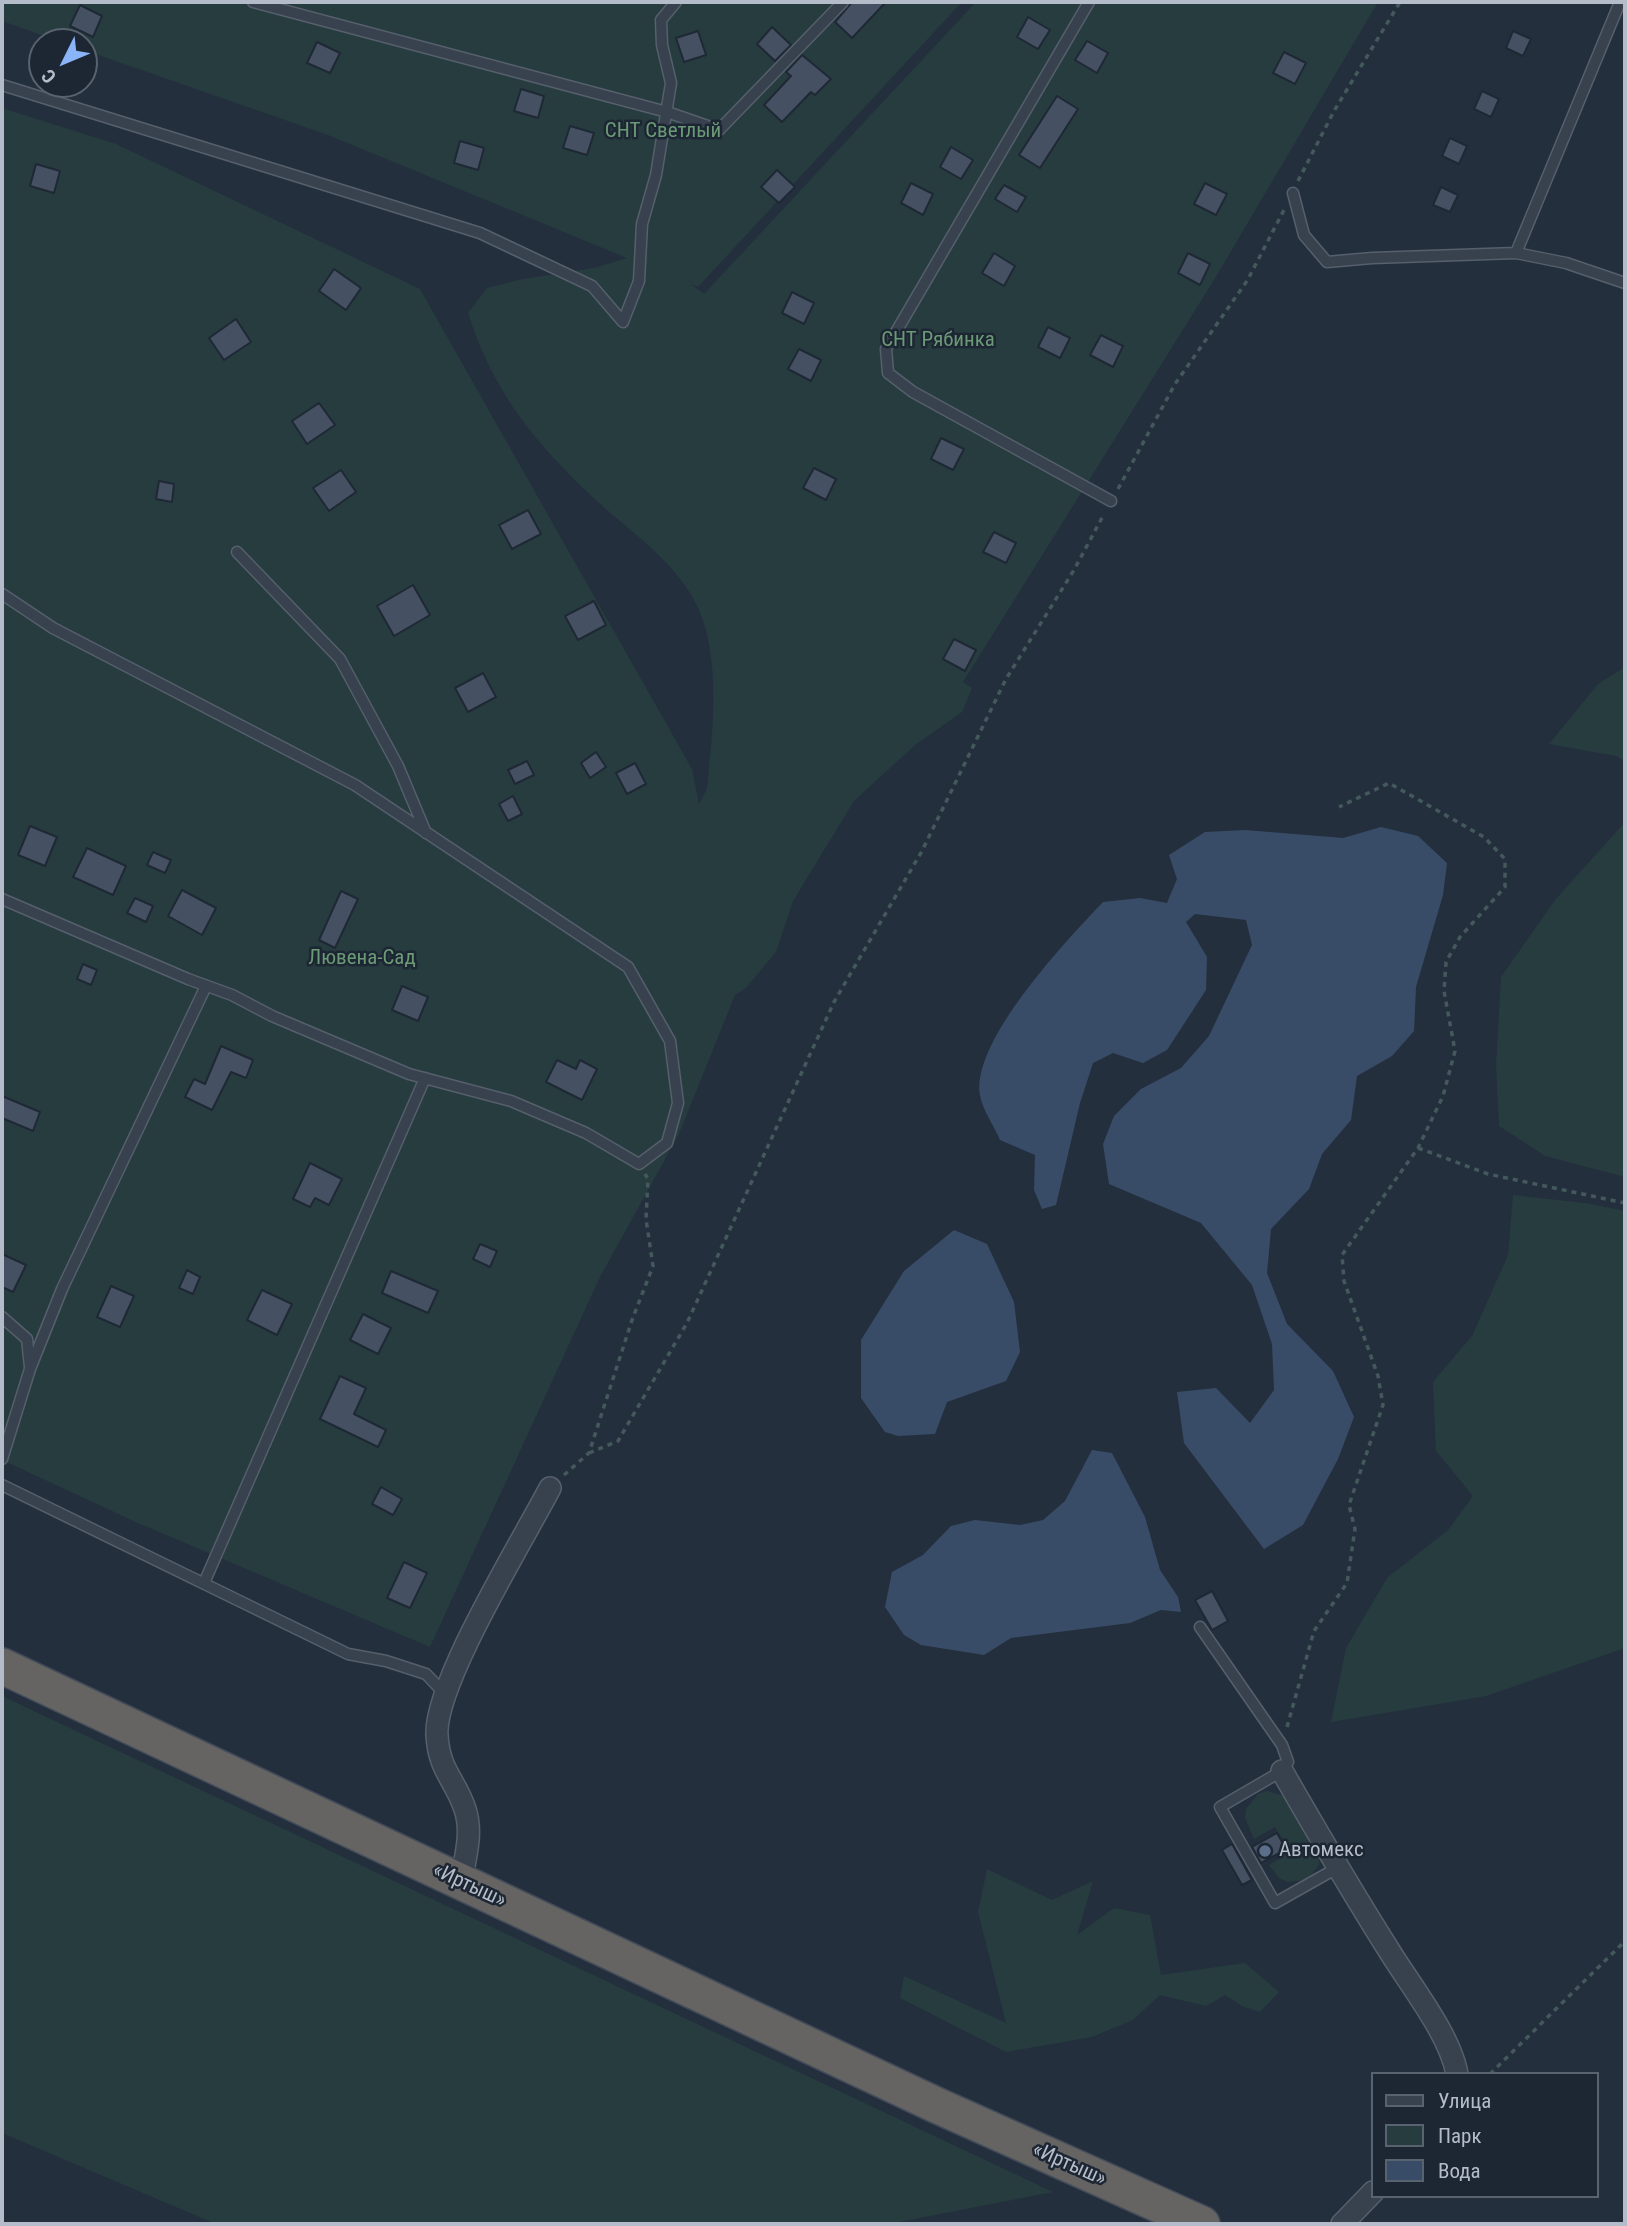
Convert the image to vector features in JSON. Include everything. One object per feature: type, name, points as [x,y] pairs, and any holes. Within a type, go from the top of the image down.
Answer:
[{"type":"highway","name":"«Иртыш»","points":[[2,1666],[936,2105],[1202,2224]]},
{"type":"highway","name":"«Иртыш»","points":[[936,2105],[1175,2224]]},
{"type":"street","points":[[461,1882],[470,1832],[464,1808],[440,1762],[437,1731],[445,1694],[454,1671],[550,1488]]},
{"type":"street","points":[[1282,1772],[1337,1868],[1422,2003],[1454,2060],[1457,2072]]},
{"type":"street","points":[[1342,2224],[1372,2193]]},
{"type":"lane","points":[[253,2],[667,112],[719,130],[843,2]]},
{"type":"lane","points":[[2,85],[480,233],[592,286],[623,322],[639,282],[642,224],[656,175],[671,83],[662,45],[661,20],[676,2]]},
{"type":"lane","points":[[1089,2],[886,349],[888,373],[914,393],[1111,501]]},
{"type":"lane","points":[[1516,253],[1620,2]]},
{"type":"lane","points":[[1293,193],[1304,235],[1327,262],[1516,253],[1566,263],[1625,283]]},
{"type":"lane","points":[[237,552],[340,659],[398,766],[426,832]]},
{"type":"lane","points":[[2,594],[53,628],[355,785],[628,967],[670,1041],[678,1103],[667,1143],[639,1164],[586,1133],[511,1101],[425,1078],[2,900]]},
{"type":"lane","points":[[2,1459],[30,1369],[62,1289],[206,986]]},
{"type":"lane","points":[[204,1583],[425,1078]]},
{"type":"lane","points":[[2,1317],[27,1339],[30,1369]]},
{"type":"lane","points":[[2,1485],[348,1654],[386,1661],[426,1674],[445,1694]]},
{"type":"lane","points":[[1200,1627],[1282,1745],[1288,1762],[1282,1772],[1220,1807],[1275,1903],[1337,1868]]},
{"type":"path","points":[[550,1488],[589,1452],[618,1441],[687,1324],[834,1002],[922,851],[1006,679],[1074,570],[1175,384],[1247,281],[1334,111],[1400,2]]},
{"type":"path","points":[[1282,1745],[1314,1631],[1347,1583],[1353,1559],[1355,1529],[1349,1505],[1383,1405],[1378,1376],[1344,1280],[1342,1255],[1418,1148],[1443,1096],[1455,1051],[1444,991],[1446,962],[1460,937],[1506,887],[1505,859],[1484,837],[1389,783],[1339,807]]},
{"type":"path","points":[[1418,1148],[1488,1174],[1625,1203]]},
{"type":"path","points":[[589,1452],[632,1320],[653,1266],[646,1219],[648,1179],[639,1164]]},
{"type":"path","points":[[1492,2072],[1625,1941]]},
{"type":"green space","name":"Лювена-Сад","points":[[2,2],[962,2],[698,287],[691,284],[704,294],[976,2],[1378,2],[1214,280],[963,682],[972,688],[962,712],[915,745],[854,801],[793,901],[776,952],[746,988],[735,995],[679,1134],[600,1277],[430,1647],[138,1523],[2,1460],[2,108],[116,144],[420,289],[692,769],[699,804],[707,789],[713,689],[710,650],[698,607],[672,569],[583,488],[529,429],[500,387],[468,313],[487,288],[523,279],[594,268],[627,258],[328,135],[98,55],[98,28],[28,28],[28,30],[2,21]]},
{"type":"green space","points":[[1625,667],[1625,761],[1616,756],[1549,744],[1598,684]]},
{"type":"green space","points":[[1625,822],[1625,1177],[1545,1156],[1499,1126],[1496,1067],[1501,977],[1555,900]]},
{"type":"green space","points":[[1513,1195],[1585,1203],[1625,1211],[1625,1648],[1486,1696],[1331,1722],[1346,1648],[1387,1578],[1448,1530],[1473,1496],[1436,1451],[1433,1382],[1472,1336],[1508,1255]]},
{"type":"green space","points":[[2,1696],[1053,2192],[889,2224],[216,2224],[2,2133]]},
{"type":"green space","points":[[1267,1791],[1285,1796],[1319,1855],[1319,1865],[1307,1880],[1288,1882],[1279,1878],[1269,1865],[1290,1852],[1275,1827],[1254,1839],[1245,1818],[1246,1809],[1258,1794]]},
{"type":"green space","points":[[987,1869],[1052,1900],[1093,1881],[1077,1935],[1114,1908],[1150,1915],[1161,1975],[1245,1963],[1279,1992],[1260,2012],[1242,2006],[1225,1995],[1206,2006],[1160,1995],[1133,2020],[1092,2037],[1006,2052],[900,1998],[904,1976],[1006,2023],[978,1912]]},
{"type":"water","points":[[1381,827],[1418,836],[1447,863],[1443,895],[1416,987],[1414,1031],[1392,1056],[1357,1076],[1351,1120],[1322,1154],[1309,1189],[1271,1229],[1267,1273],[1287,1324],[1333,1371],[1354,1417],[1338,1459],[1303,1525],[1264,1549],[1184,1443],[1177,1392],[1216,1388],[1250,1423],[1274,1390],[1272,1344],[1252,1285],[1201,1223],[1109,1184],[1103,1144],[1114,1116],[1141,1089],[1181,1068],[1209,1036],[1252,945],[1246,920],[1195,914],[1186,922],[1207,957],[1206,990],[1167,1050],[1143,1063],[1113,1053],[1093,1063],[1080,1103],[1056,1205],[1042,1209],[1034,1190],[1035,1155],[1000,1140],[981,1100],[981,1073],[990,1047],[1005,1020],[1046,966],[1087,919],[1103,902],[1140,898],[1167,903],[1177,879],[1169,855],[1205,832],[1245,830],[1343,838]]},
{"type":"water","points":[[954,1230],[987,1244],[1014,1302],[1020,1352],[1006,1381],[947,1402],[935,1434],[898,1436],[885,1432],[861,1398],[861,1340],[904,1271]]},
{"type":"water","points":[[1092,1450],[1112,1453],[1145,1517],[1160,1570],[1178,1597],[1181,1612],[1161,1610],[1130,1623],[1011,1638],[984,1655],[921,1645],[904,1635],[885,1607],[892,1572],[923,1555],[951,1526],[975,1520],[1020,1525],[1043,1520],[1065,1501]]},
{"type":"building","points":[[852,2],[886,2],[852,38],[835,22]]},
{"type":"building","points":[[80,5],[102,16],[97,28],[70,26]]},
{"type":"building","points":[[1028,17],[1050,30],[1038,49],[1017,37]]},
{"type":"building","points":[[772,27],[791,45],[775,61],[757,44]]},
{"type":"building","points":[[698,31],[706,55],[684,62],[676,38]]},
{"type":"building","points":[[1513,31],[1531,39],[1523,56],[1506,48]]},
{"type":"building","points":[[1087,41],[1108,53],[1097,73],[1075,60]]},
{"type":"building","points":[[317,42],[340,53],[330,73],[307,63]]},
{"type":"building","points":[[1284,52],[1306,63],[1295,84],[1273,73]]},
{"type":"building","points":[[802,55],[831,79],[815,95],[811,92],[782,122],[764,105],[791,76],[786,72]]},
{"type":"building","points":[[521,89],[544,96],[538,118],[514,111]]},
{"type":"building","points":[[1482,91],[1499,99],[1491,117],[1474,109]]},
{"type":"building","points":[[1057,96],[1078,109],[1040,168],[1019,155]]},
{"type":"building","points":[[570,126],[594,133],[587,155],[563,148]]},
{"type":"building","points":[[1450,138],[1467,146],[1459,164],[1442,156]]},
{"type":"building","points":[[460,141],[484,148],[478,170],[454,163]]},
{"type":"building","points":[[951,147],[973,160],[961,179],[940,167]]},
{"type":"building","points":[[36,164],[60,171],[54,193],[30,186]]},
{"type":"building","points":[[777,170],[795,187],[779,203],[761,187]]},
{"type":"building","points":[[911,183],[933,194],[923,215],[901,203]]},
{"type":"building","points":[[1205,183],[1227,194],[1216,215],[1194,204]]},
{"type":"building","points":[[1004,185],[1026,197],[1017,212],[995,199]]},
{"type":"building","points":[[1441,187],[1458,195],[1450,212],[1433,205]]},
{"type":"building","points":[[994,253],[1015,266],[1004,286],[982,273]]},
{"type":"building","points":[[1188,253],[1210,264],[1200,285],[1178,273]]},
{"type":"building","points":[[334,269],[361,288],[346,310],[319,291]]},
{"type":"building","points":[[792,292],[814,303],[804,324],[782,313]]},
{"type":"building","points":[[236,319],[251,342],[224,360],[209,338]]},
{"type":"building","points":[[1048,327],[1070,338],[1060,358],[1038,347]]},
{"type":"building","points":[[1101,335],[1123,346],[1113,367],[1090,355]]},
{"type":"building","points":[[799,349],[821,360],[811,381],[788,369]]},
{"type":"building","points":[[319,403],[335,425],[307,444],[292,421]]},
{"type":"building","points":[[941,438],[964,449],[953,470],[931,459]]},
{"type":"building","points":[[814,468],[836,479],[826,500],[803,488]]},
{"type":"building","points":[[341,470],[356,492],[329,511],[313,488]]},
{"type":"building","points":[[159,481],[174,484],[172,502],[156,499]]},
{"type":"building","points":[[528,510],[541,534],[512,549],[499,525]]},
{"type":"building","points":[[994,532],[1016,543],[1006,563],[983,552]]},
{"type":"building","points":[[413,585],[430,615],[394,636],[377,606]]},
{"type":"building","points":[[594,601],[606,625],[578,640],[565,616]]},
{"type":"building","points":[[954,639],[976,650],[965,671],[943,659]]},
{"type":"building","points":[[483,673],[496,697],[468,712],[455,688]]},
{"type":"building","points":[[596,752],[606,767],[590,778],[581,763]]},
{"type":"building","points":[[527,761],[534,775],[515,784],[508,770]]},
{"type":"building","points":[[635,763],[646,784],[627,794],[616,773]]},
{"type":"building","points":[[513,796],[522,814],[508,821],[499,804]]},
{"type":"building","points":[[30,826],[57,837],[45,866],[18,855]]},
{"type":"building","points":[[87,848],[126,866],[113,895],[73,877]]},
{"type":"building","points":[[153,852],[171,860],[165,873],[147,865]]},
{"type":"building","points":[[182,890],[216,908],[202,935],[168,916]]},
{"type":"building","points":[[341,891],[358,899],[335,948],[319,940]]},
{"type":"building","points":[[135,898],[153,906],[146,922],[127,913]]},
{"type":"building","points":[[83,964],[97,970],[91,985],[77,979]]},
{"type":"building","points":[[402,986],[428,997],[418,1021],[392,1010]]},
{"type":"building","points":[[221,1046],[253,1060],[246,1078],[231,1072],[212,1110],[185,1097],[194,1079],[205,1084]]},
{"type":"building","points":[[557,1060],[576,1069],[580,1060],[597,1069],[582,1100],[546,1082]]},
{"type":"building","points":[[2,1096],[40,1112],[33,1131],[2,1118]]},
{"type":"building","points":[[310,1163],[342,1179],[329,1205],[315,1198],[310,1207],[293,1199]]},
{"type":"building","points":[[480,1244],[497,1251],[490,1267],[473,1259]]},
{"type":"building","points":[[2,1254],[26,1265],[13,1292],[2,1287]]},
{"type":"building","points":[[187,1270],[200,1277],[193,1294],[179,1288]]},
{"type":"building","points":[[391,1271],[438,1291],[428,1313],[382,1293]]},
{"type":"building","points":[[111,1286],[134,1296],[120,1327],[97,1317]]},
{"type":"building","points":[[262,1290],[292,1304],[277,1335],[247,1320]]},
{"type":"building","points":[[363,1314],[391,1328],[378,1354],[350,1340]]},
{"type":"building","points":[[340,1376],[366,1388],[354,1414],[386,1430],[378,1447],[320,1419]]},
{"type":"building","points":[[381,1487],[402,1499],[393,1515],[372,1504]]},
{"type":"building","points":[[404,1562],[427,1573],[410,1608],[387,1598]]},
{"type":"building","points":[[1212,1591],[1228,1621],[1212,1630],[1195,1600]]},
{"type":"building","points":[[1277,1833],[1286,1849],[1261,1863],[1252,1847]]},
{"type":"building","points":[[1232,1844],[1252,1880],[1242,1885],[1222,1850]]},
{"type":"place","name":"Автомекс","points":[[1265,1851]]},
{"type":"park label","name":"СНТ Светлый","points":[[663,132]]},
{"type":"park label","name":"СНТ Рябинка","points":[[938,341]]}]
